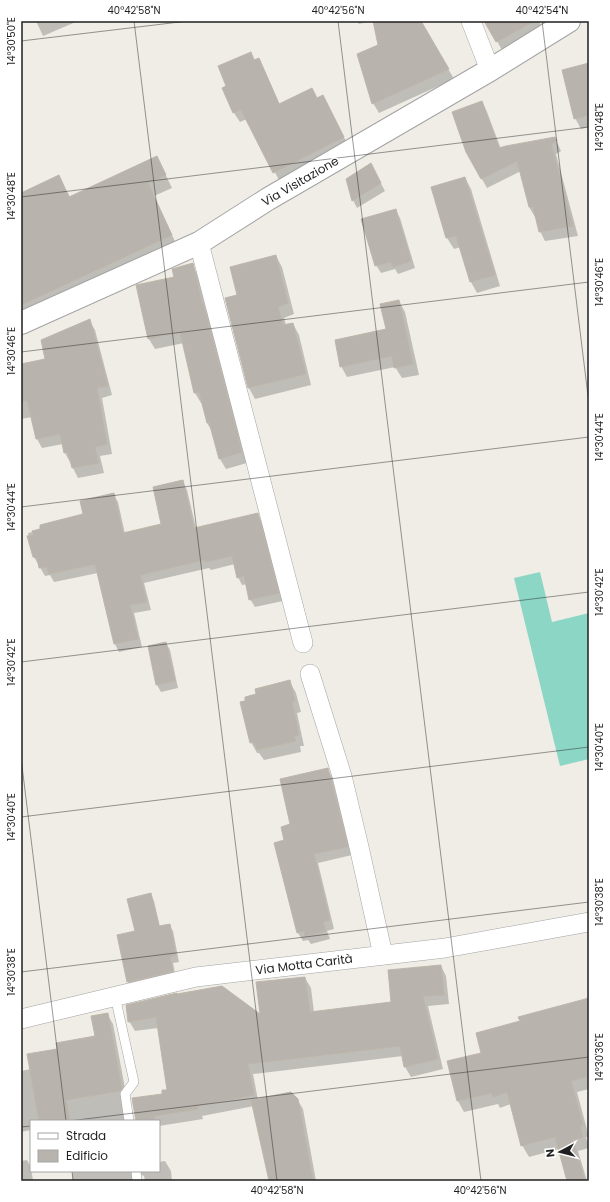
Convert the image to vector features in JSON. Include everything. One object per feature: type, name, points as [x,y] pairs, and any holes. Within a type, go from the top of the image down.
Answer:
[{"type":"street","points":[[471,21],[490,70]]},
{"type":"street","name":"Via Visitazione","points":[[21,323],[199,243],[268,199],[490,70],[569,21]]},
{"type":"street","points":[[199,243],[303,643]]},
{"type":"street","points":[[310,674],[342,776],[383,955]]},
{"type":"street","name":"Via Motta Carità","points":[[21,1019],[196,976],[445,948],[589,922]]},
{"type":"lane","points":[[115,996],[134,1082],[125,1094],[129,1120]]},
{"type":"shaded area","points":[[540,572],[552,622],[589,613],[589,759],[560,766],[514,578]]},
{"type":"building","points":[[373,21],[421,21],[449,69],[372,104],[357,54],[378,45]]},
{"type":"building","points":[[484,21],[535,21],[496,42]]},
{"type":"building","points":[[251,52],[254,60],[259,58],[279,104],[312,88],[317,98],[323,95],[344,137],[273,173],[241,110],[233,113],[222,88],[226,86],[218,66]]},
{"type":"building","points":[[589,63],[589,115],[574,119],[562,70]]},
{"type":"building","points":[[482,101],[499,148],[555,137],[557,141],[551,144],[573,226],[539,232],[533,207],[529,207],[517,161],[481,179],[466,152],[452,112]]},
{"type":"building","points":[[157,156],[166,175],[148,183],[172,235],[21,305],[21,193],[59,175],[69,197]]},
{"type":"building","points":[[371,163],[381,183],[352,201],[346,179]]},
{"type":"building","points":[[465,177],[495,275],[470,282],[456,236],[446,238],[431,187]]},
{"type":"building","points":[[396,209],[411,261],[393,267],[391,262],[375,266],[361,219]]},
{"type":"building","points":[[276,255],[288,303],[278,307],[283,325],[293,323],[306,374],[248,388],[225,298],[237,295],[230,267]]},
{"type":"building","points":[[193,263],[202,303],[242,452],[219,459],[209,422],[207,423],[199,392],[194,393],[180,332],[148,339],[136,285],[174,277],[172,269]]},
{"type":"building","points":[[399,300],[413,364],[394,368],[392,356],[340,367],[335,340],[386,329],[380,304]]},
{"type":"building","points":[[90,319],[108,386],[97,388],[107,444],[95,447],[99,463],[72,468],[68,452],[64,453],[60,434],[36,439],[27,400],[21,402],[21,364],[45,359],[41,340]]},
{"type":"building","points":[[183,480],[194,528],[258,513],[279,593],[249,600],[244,576],[237,578],[232,556],[205,562],[204,560],[140,575],[147,602],[130,605],[138,639],[114,644],[95,564],[49,574],[47,567],[39,568],[37,558],[33,557],[27,536],[34,535],[32,531],[40,529],[40,525],[83,514],[80,501],[114,493],[123,533],[161,524],[153,487]]},
{"type":"building","points":[[166,642],[175,681],[156,685],[148,646]]},
{"type":"building","points":[[290,680],[295,701],[292,702],[299,735],[294,736],[296,741],[257,750],[254,742],[250,743],[240,702],[245,701],[245,697],[256,694],[255,689]]},
{"type":"building","points":[[328,768],[348,847],[314,854],[330,920],[323,922],[326,931],[305,936],[304,931],[297,933],[274,843],[284,840],[281,827],[290,824],[280,779]]},
{"type":"building","points":[[151,893],[159,926],[170,924],[176,955],[170,957],[173,971],[127,982],[117,935],[135,931],[127,899]]},
{"type":"building","points":[[441,965],[444,995],[423,996],[438,1059],[404,1067],[400,1046],[248,1064],[254,1095],[197,1106],[198,1109],[154,1116],[155,1120],[136,1120],[132,1098],[162,1094],[162,1090],[167,1090],[156,1017],[128,1022],[126,1005],[177,993],[222,986],[260,1014],[256,982],[305,977],[310,1012],[391,1002],[388,970]]},
{"type":"building","points":[[589,998],[589,1076],[571,1081],[583,1125],[580,1126],[583,1137],[573,1140],[585,1181],[567,1181],[555,1137],[521,1146],[507,1092],[493,1097],[492,1093],[457,1101],[447,1061],[481,1053],[476,1033],[520,1021],[518,1017]]},
{"type":"building","points":[[108,1013],[122,1089],[120,1091],[66,1100],[70,1120],[39,1120],[27,1054],[57,1049],[56,1043],[95,1036],[91,1016]]},
{"type":"building","points":[[291,1092],[298,1099],[313,1181],[269,1181],[251,1100]]}]
